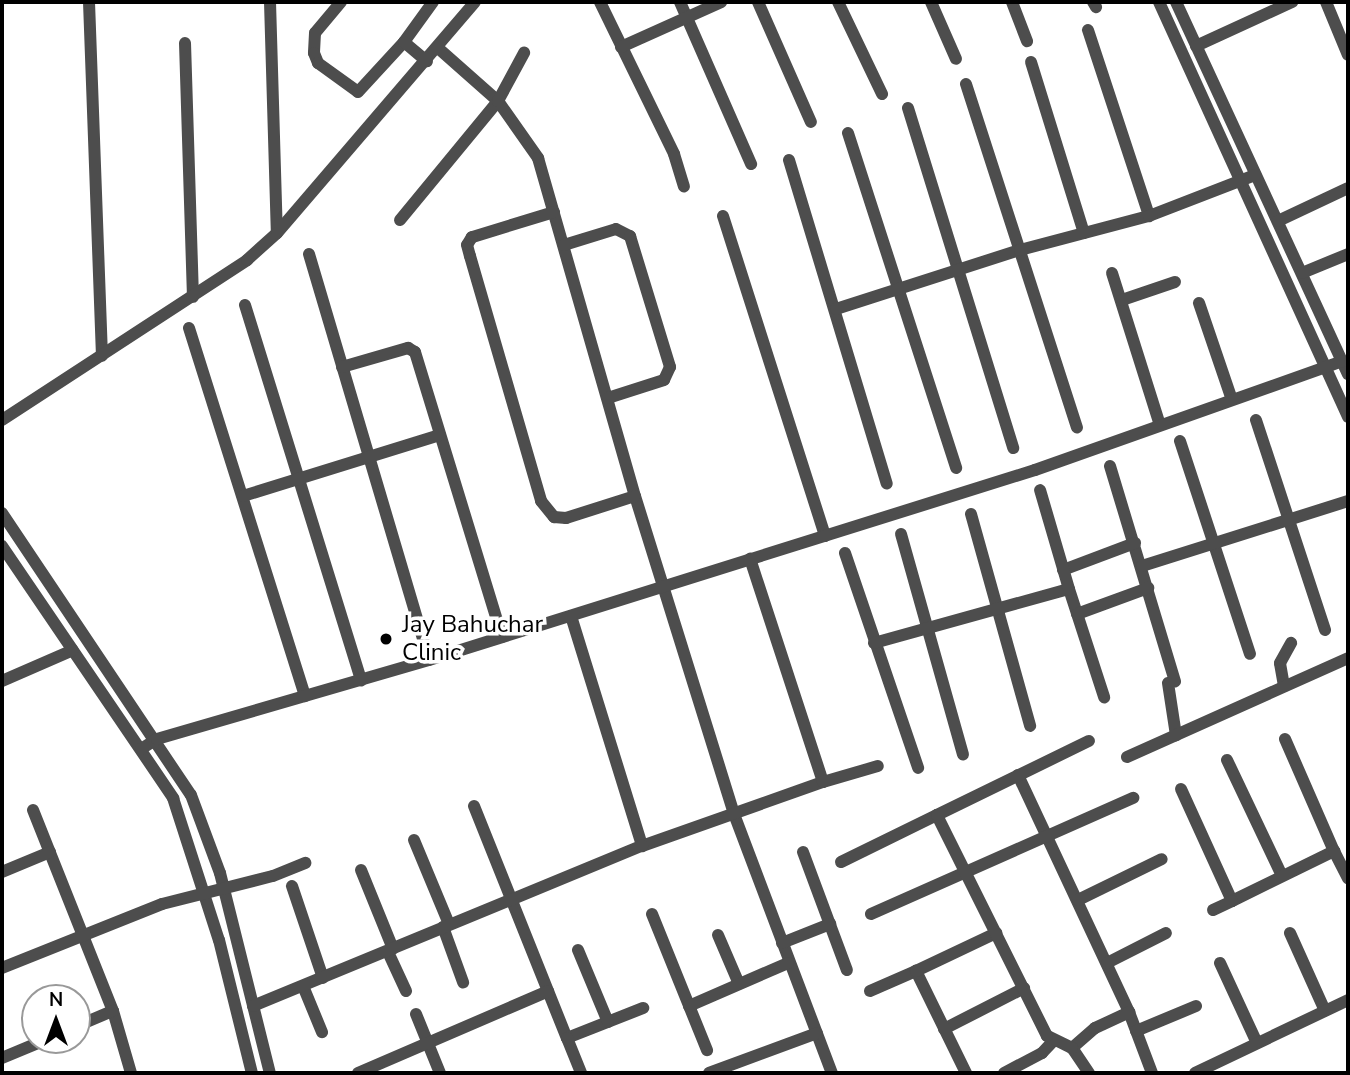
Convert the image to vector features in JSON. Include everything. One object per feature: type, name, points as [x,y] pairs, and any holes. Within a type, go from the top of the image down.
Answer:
[{"type":"street","points":[[89,2],[93,214],[102,356]]},
{"type":"street","points":[[270,2],[277,233]]},
{"type":"street","points":[[341,2],[315,33],[314,53],[318,63],[352,92],[362,90],[404,43],[433,2]]},
{"type":"street","points":[[2,420],[193,298],[277,233],[475,2]]},
{"type":"street","points":[[600,2],[674,154],[684,186]]},
{"type":"street","points":[[680,2],[751,164]]},
{"type":"street","points":[[621,47],[721,2]]},
{"type":"street","points":[[758,2],[811,122]]},
{"type":"street","points":[[838,2],[883,94]]},
{"type":"street","points":[[931,2],[956,59]]},
{"type":"street","points":[[1012,2],[1027,41]]},
{"type":"street","points":[[1159,2],[1348,417]]},
{"type":"street","points":[[1176,2],[1348,374]]},
{"type":"street","points":[[1196,46],[1292,2]]},
{"type":"street","points":[[1326,2],[1348,55]]},
{"type":"street","points":[[1088,30],[1149,215]]},
{"type":"street","points":[[186,43],[193,298]]},
{"type":"street","points":[[404,43],[427,61]]},
{"type":"street","points":[[438,48],[498,101],[538,158],[635,496],[734,814],[788,963],[832,1073]]},
{"type":"street","points":[[400,220],[498,101],[524,53]]},
{"type":"street","points":[[1031,62],[1084,233]]},
{"type":"street","points":[[966,83],[1077,428]]},
{"type":"street","points":[[908,108],[1013,448]]},
{"type":"street","points":[[848,133],[956,468]]},
{"type":"street","points":[[789,160],[887,484]]},
{"type":"street","points":[[836,309],[1020,250],[1149,215],[1255,175]]},
{"type":"street","points":[[1278,221],[1348,188]]},
{"type":"street","points":[[555,212],[472,237],[467,245],[473,269],[541,501],[548,511],[566,518],[635,496]]},
{"type":"street","points":[[723,215],[825,536]]},
{"type":"street","points":[[564,245],[616,229],[629,236],[670,367],[664,380],[608,398]]},
{"type":"street","points":[[309,254],[429,660]]},
{"type":"street","points":[[1302,273],[1348,254]]},
{"type":"street","points":[[1112,273],[1160,425]]},
{"type":"street","points":[[1122,300],[1175,282]]},
{"type":"street","points":[[1199,303],[1232,400]]},
{"type":"street","points":[[246,305],[361,680]]},
{"type":"street","points":[[189,328],[305,696]]},
{"type":"street","points":[[342,367],[408,348],[415,352],[502,637]]},
{"type":"street","points":[[141,749],[157,739],[429,660],[1035,470],[1342,361]]},
{"type":"street","points":[[1256,420],[1325,629]]},
{"type":"street","points":[[243,496],[440,435]]},
{"type":"street","points":[[1180,441],[1250,654]]},
{"type":"street","points":[[1110,466],[1148,588],[1171,682],[1177,735]]},
{"type":"street","points":[[1040,490],[1104,697]]},
{"type":"street","points":[[1142,565],[1348,501]]},
{"type":"street","points":[[2,513],[157,739],[191,795],[223,886],[270,1073]]},
{"type":"street","points":[[971,514],[1030,726]]},
{"type":"street","points":[[901,534],[963,754]]},
{"type":"street","points":[[1063,570],[1135,543]]},
{"type":"street","points":[[2,546],[173,798],[204,891],[252,1073]]},
{"type":"street","points":[[845,553],[918,768]]},
{"type":"street","points":[[750,559],[823,782]]},
{"type":"street","points":[[1077,614],[1148,588]]},
{"type":"street","points":[[874,643],[999,611],[1069,589]]},
{"type":"street","points":[[571,615],[642,846]]},
{"type":"street","points":[[1284,686],[1280,663],[1291,643]]},
{"type":"street","points":[[2,681],[73,650]]},
{"type":"street","points":[[1127,757],[1348,658]]},
{"type":"street","points":[[1285,738],[1348,879]]},
{"type":"street","points":[[841,862],[1089,741]]},
{"type":"street","points":[[1227,760],[1282,876]]},
{"type":"street","points":[[253,1006],[642,846],[823,782],[878,766]]},
{"type":"street","points":[[1018,775],[1045,838],[1107,963],[1152,1073]]},
{"type":"street","points":[[1181,789],[1232,901]]},
{"type":"street","points":[[871,914],[1133,798]]},
{"type":"street","points":[[474,806],[581,1073]]},
{"type":"street","points":[[33,810],[113,1011],[131,1073]]},
{"type":"street","points":[[937,815],[1053,1041],[1072,1048],[1089,1073]]},
{"type":"street","points":[[414,840],[446,926],[463,982]]},
{"type":"street","points":[[1213,911],[1334,851]]},
{"type":"street","points":[[2,872],[50,852]]},
{"type":"street","points":[[803,852],[848,970]]},
{"type":"street","points":[[1078,900],[1162,859]]},
{"type":"street","points":[[2,968],[84,934],[204,891],[273,876],[305,863]]},
{"type":"street","points":[[361,870],[406,991]]},
{"type":"street","points":[[292,886],[323,978]]},
{"type":"street","points":[[652,914],[707,1050]]},
{"type":"street","points":[[782,943],[830,924]]},
{"type":"street","points":[[870,991],[996,933]]},
{"type":"street","points":[[1107,963],[1166,933]]},
{"type":"street","points":[[1290,933],[1325,1011]]},
{"type":"street","points":[[718,935],[739,984]]},
{"type":"street","points":[[579,950],[608,1022]]},
{"type":"street","points":[[689,1006],[788,963]]},
{"type":"street","points":[[1220,963],[1257,1043]]},
{"type":"street","points":[[916,971],[966,1073]]},
{"type":"street","points":[[303,986],[322,1031]]},
{"type":"street","points":[[944,1029],[1024,988]]},
{"type":"street","points":[[358,1073],[548,991]]},
{"type":"street","points":[[1195,1073],[1348,1000]]},
{"type":"street","points":[[1136,1031],[1196,1006]]},
{"type":"street","points":[[567,1038],[643,1008]]},
{"type":"street","points":[[91,1020],[113,1011]]},
{"type":"street","points":[[1072,1048],[1095,1028],[1129,1013]]},
{"type":"street","points":[[416,1014],[440,1073]]},
{"type":"street","points":[[709,1073],[817,1033]]},
{"type":"street","points":[[1004,1073],[1027,1068],[1053,1041]]},
{"type":"street","points":[[2,1058],[21,1050]]},
{"type":"place","name":"Jay Bahuchar Clinic","points":[[386,639]]}]
